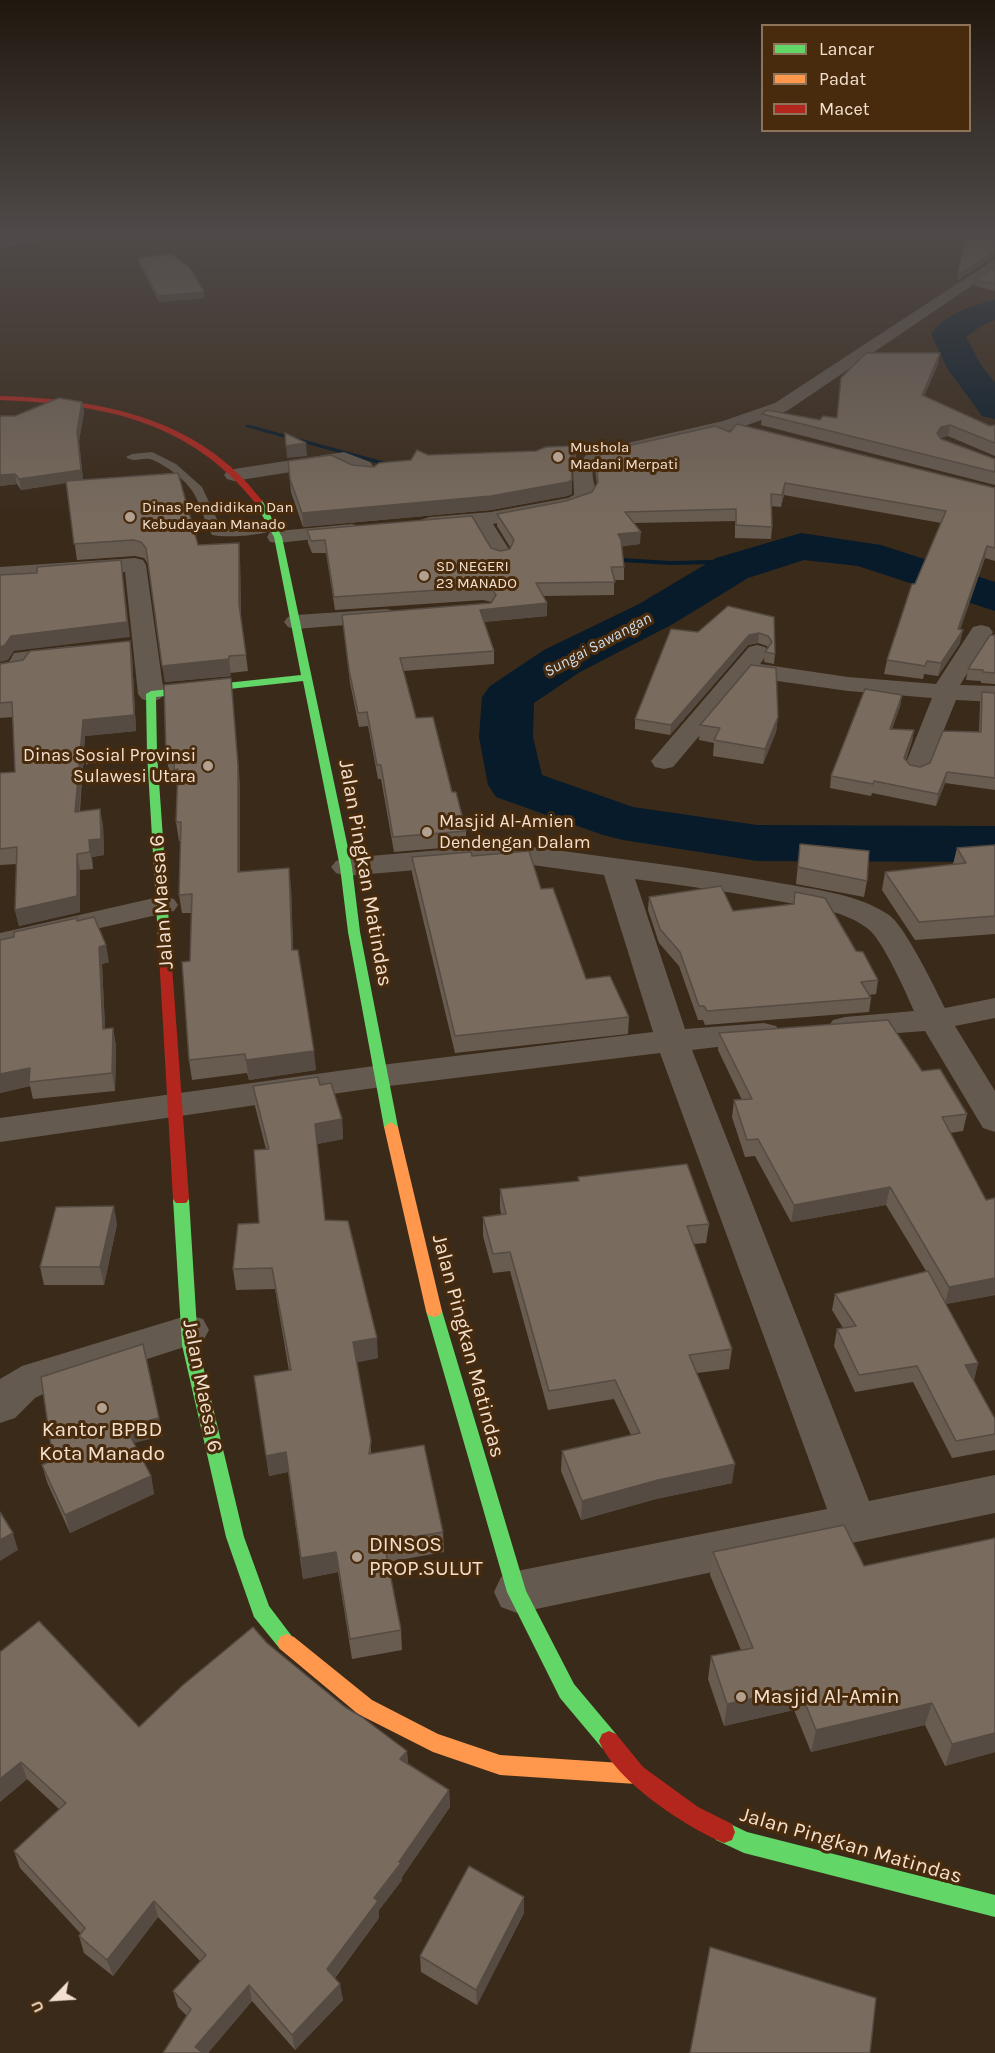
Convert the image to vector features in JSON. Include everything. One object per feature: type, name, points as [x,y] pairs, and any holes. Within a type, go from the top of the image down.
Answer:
[{"type":"street","points":[[408,525],[485,518],[574,503],[585,497],[580,474],[585,463],[606,453],[729,425],[781,407],[899,328]]},
{"type":"street","name":"Jalan Pingkan Matindas","points":[[0,398],[76,402],[119,412],[189,442],[206,451],[250,489],[272,526],[296,622],[346,867],[349,909],[370,1022],[384,1074],[394,1145],[440,1337],[517,1592],[567,1691],[636,1774],[690,1814],[744,1842],[995,1906]]},
{"type":"street","points":[[729,425],[762,433]]},
{"type":"street","points":[[573,451],[628,448]]},
{"type":"street","points":[[234,475],[344,458],[363,466],[368,474]]},
{"type":"street","points":[[485,518],[501,554]]},
{"type":"street","points":[[272,526],[372,528]]},
{"type":"street","name":"Jalan Maesa 6","points":[[0,574],[135,565],[134,647],[151,694],[152,753],[190,1345],[236,1537],[261,1611],[288,1644],[365,1707],[433,1742],[500,1765],[636,1774]]},
{"type":"street","points":[[296,622],[413,614]]},
{"type":"street","points":[[917,768],[948,685],[981,632]]},
{"type":"street","points":[[0,670],[17,668],[23,658],[90,651]]},
{"type":"street","points":[[664,761],[750,661],[848,684],[995,694]]},
{"type":"street","points":[[151,694],[306,678]]},
{"type":"street","points":[[346,867],[511,853],[549,856],[755,887],[823,900],[850,908],[880,922],[905,960],[935,1020],[995,1120]]},
{"type":"street","points":[[617,868],[672,1041],[855,1523]]},
{"type":"street","points":[[0,942],[162,905]]},
{"type":"street","points":[[0,1130],[384,1074],[672,1041],[935,1020],[995,1008]]},
{"type":"street","points":[[0,1406],[20,1386],[37,1378],[189,1330]]},
{"type":"street","points":[[517,1592],[995,1494]]},
{"type":"lane","points":[[132,457],[152,455],[172,466],[187,479],[198,490],[216,532],[231,533],[272,526]]},
{"type":"path","points":[[70,765],[152,753]]},
{"type":"building","points":[[866,353],[940,353],[922,395],[990,426],[995,425],[995,443],[950,425],[941,427],[937,433],[941,439],[995,459],[995,472],[762,414],[767,410],[820,420],[823,416],[837,418],[841,378]]},
{"type":"building","points":[[59,398],[82,402],[77,431],[81,470],[19,479],[15,474],[0,475],[0,416],[15,416]]},
{"type":"building","points":[[737,424],[995,488],[995,548],[987,546],[958,629],[963,630],[941,663],[927,661],[925,666],[887,660],[912,584],[915,584],[946,511],[785,483],[782,495],[771,494],[772,527],[736,525],[736,509],[625,512],[641,532],[618,534],[621,540],[624,567],[611,567],[615,582],[536,583],[547,603],[480,610],[494,651],[400,658],[416,718],[433,717],[452,792],[456,792],[466,831],[393,837],[381,765],[377,765],[367,712],[358,713],[349,670],[342,615],[491,603],[496,595],[492,589],[483,587],[334,597],[325,540],[311,541],[307,530],[472,516],[491,548],[500,551],[510,549],[514,540],[497,514],[566,501],[592,492],[598,482],[596,459],[605,451],[715,426],[730,432]]},
{"type":"building","points":[[285,433],[306,443],[286,446]]},
{"type":"building","points":[[572,446],[576,449],[571,456],[572,480],[568,482],[491,496],[302,513],[290,479],[288,461],[331,455],[352,465],[374,467],[379,463],[411,460],[417,450],[428,455],[536,451],[546,447]]},
{"type":"building","points":[[178,473],[198,545],[239,543],[239,604],[246,655],[162,666],[146,548],[141,542],[133,540],[74,544],[66,481]]},
{"type":"building","points":[[121,560],[127,622],[11,636],[5,645],[0,647],[0,575],[37,573],[37,567]]},
{"type":"building","points":[[728,606],[774,617],[775,654],[765,652],[772,642],[768,636],[759,633],[749,635],[671,725],[635,719],[671,629],[698,632]]},
{"type":"building","points":[[990,635],[995,635],[995,673],[968,669]]},
{"type":"building","points":[[130,641],[134,715],[83,720],[75,812],[100,809],[101,839],[89,840],[90,852],[77,854],[77,896],[15,910],[17,847],[0,849],[0,773],[15,772],[12,702],[0,703],[0,664],[23,660],[30,651]]},
{"type":"building","points":[[751,665],[776,668],[778,717],[765,749],[714,740],[720,728],[700,725]]},
{"type":"building","points":[[231,678],[238,765],[238,872],[289,868],[292,950],[298,950],[314,1051],[246,1060],[245,1054],[189,1060],[182,962],[190,961],[192,894],[179,895],[181,822],[176,822],[178,769],[174,770],[175,754],[166,754],[164,685]]},
{"type":"building","points":[[865,689],[902,695],[890,729],[914,730],[904,758],[910,765],[920,767],[930,763],[943,731],[981,732],[982,692],[995,693],[995,778],[947,772],[938,794],[874,781],[873,784],[831,776]]},
{"type":"building","points":[[800,844],[869,851],[867,881],[798,867]]},
{"type":"building","points":[[995,845],[995,916],[919,922],[885,872],[966,863],[957,848]]},
{"type":"building","points":[[529,851],[541,889],[553,888],[586,979],[610,976],[629,1017],[455,1036],[412,857],[471,852],[472,856]]},
{"type":"building","points":[[721,886],[733,911],[794,904],[795,892],[825,898],[856,951],[863,952],[878,980],[861,982],[871,998],[707,1011],[704,1006],[699,1006],[680,952],[660,929],[649,897]]},
{"type":"building","points":[[94,917],[106,945],[99,947],[103,1029],[113,1028],[112,1073],[29,1082],[30,1068],[0,1074],[0,940],[14,937],[14,932],[77,918],[77,921]]},
{"type":"building","points":[[888,1020],[922,1071],[940,1069],[967,1114],[942,1117],[986,1200],[995,1198],[995,1278],[949,1287],[890,1187],[794,1205],[758,1139],[747,1140],[734,1100],[752,1099],[719,1033]]},
{"type":"building","points":[[318,1077],[320,1085],[331,1083],[342,1119],[315,1124],[325,1220],[348,1221],[377,1338],[353,1342],[371,1441],[369,1454],[424,1445],[443,1532],[384,1542],[401,1630],[350,1639],[336,1552],[301,1558],[286,1452],[266,1456],[254,1376],[291,1370],[272,1268],[233,1269],[238,1224],[259,1223],[254,1150],[269,1149],[253,1086]]},
{"type":"building","points":[[687,1164],[709,1224],[687,1226],[732,1349],[689,1355],[735,1464],[658,1480],[582,1501],[562,1451],[640,1433],[615,1380],[549,1391],[510,1252],[493,1254],[483,1217],[506,1214],[500,1189],[579,1181],[578,1177]]},
{"type":"building","points":[[114,1206],[100,1267],[40,1267],[56,1207]]},
{"type":"building","points":[[928,1271],[978,1363],[965,1365],[995,1419],[995,1434],[956,1441],[917,1366],[859,1375],[837,1329],[856,1326],[835,1294]]},
{"type":"building","points":[[143,1344],[159,1418],[125,1426],[151,1476],[65,1515],[42,1465],[53,1460],[41,1377]]},
{"type":"building","points":[[0,1512],[13,1533],[0,1540]]},
{"type":"building","points":[[844,1525],[864,1566],[995,1538],[995,1733],[952,1744],[932,1703],[816,1730],[799,1688],[727,1704],[711,1656],[753,1648],[713,1552]]},
{"type":"building","points":[[39,1621],[139,1727],[183,1685],[253,1627],[267,1643],[345,1707],[407,1751],[400,1759],[449,1790],[399,1862],[401,1863],[374,1898],[378,1901],[327,1969],[340,1984],[292,2035],[249,1985],[195,2047],[203,2053],[163,2053],[191,2009],[173,1991],[206,1955],[154,1901],[107,1960],[79,1936],[85,1928],[14,1851],[66,1803],[21,1762],[0,1779],[0,1652]]},
{"type":"building","points":[[469,1866],[524,1897],[476,1990],[420,1956]]},
{"type":"building","points":[[710,1947],[876,1998],[870,2053],[690,2053]]},
{"type":"waterway","name":"Sungai Sawangan","points":[[957,328],[948,334],[965,368],[995,408]]},
{"type":"waterway","points":[[248,426],[400,467]]},
{"type":"waterway","name":"Sungai Sawangan","points":[[995,597],[865,554],[801,546],[732,568],[656,614],[562,661],[508,697],[506,737],[516,785],[623,823],[757,843],[995,844]]},
{"type":"waterway","points":[[607,559],[671,563],[756,561]]},
{"type":"traffic: fast","points":[[259,502],[278,537],[346,867],[354,932],[391,1127]]},
{"type":"traffic: fast","points":[[164,938],[152,753],[151,694],[306,678]]},
{"type":"traffic: fast","points":[[181,1199],[190,1345],[235,1537],[261,1611],[287,1643]]},
{"type":"traffic: fast","points":[[434,1311],[517,1592],[567,1691],[609,1741]]},
{"type":"traffic: fast","points":[[724,1832],[744,1842],[995,1906]]},
{"type":"traffic: slow","points":[[391,1127],[434,1311]]},
{"type":"traffic: slow","points":[[287,1643],[365,1707],[433,1742],[500,1765],[636,1774]]},
{"type":"traffic: jam","points":[[0,398],[78,403],[129,415],[154,424],[202,448],[224,464],[259,502]]},
{"type":"traffic: jam","points":[[164,938],[181,1199]]},
{"type":"traffic: jam","points":[[609,1741],[636,1774],[690,1814],[724,1832]]},
{"type":"place","name":"Mushola Madani Merpati","points":[[558,457]]},
{"type":"place","name":"Dinas Pendidikan Dan Kebudayaan Manado","points":[[130,517]]},
{"type":"place","name":"SD NEGERI 23 MANADO","points":[[424,576]]},
{"type":"place","name":"Dinas Sosial Provinsi Sulawesi Utara","points":[[208,766]]},
{"type":"place","name":"Masjid Al-Amien Dendengan Dalam","points":[[427,832]]},
{"type":"place","name":"Kantor BPBD Kota Manado","points":[[102,1408]]},
{"type":"place","name":"DINSOS PROP.SULUT","points":[[357,1557]]},
{"type":"place","name":"Masjid Al-Amin","points":[[741,1697]]}]
